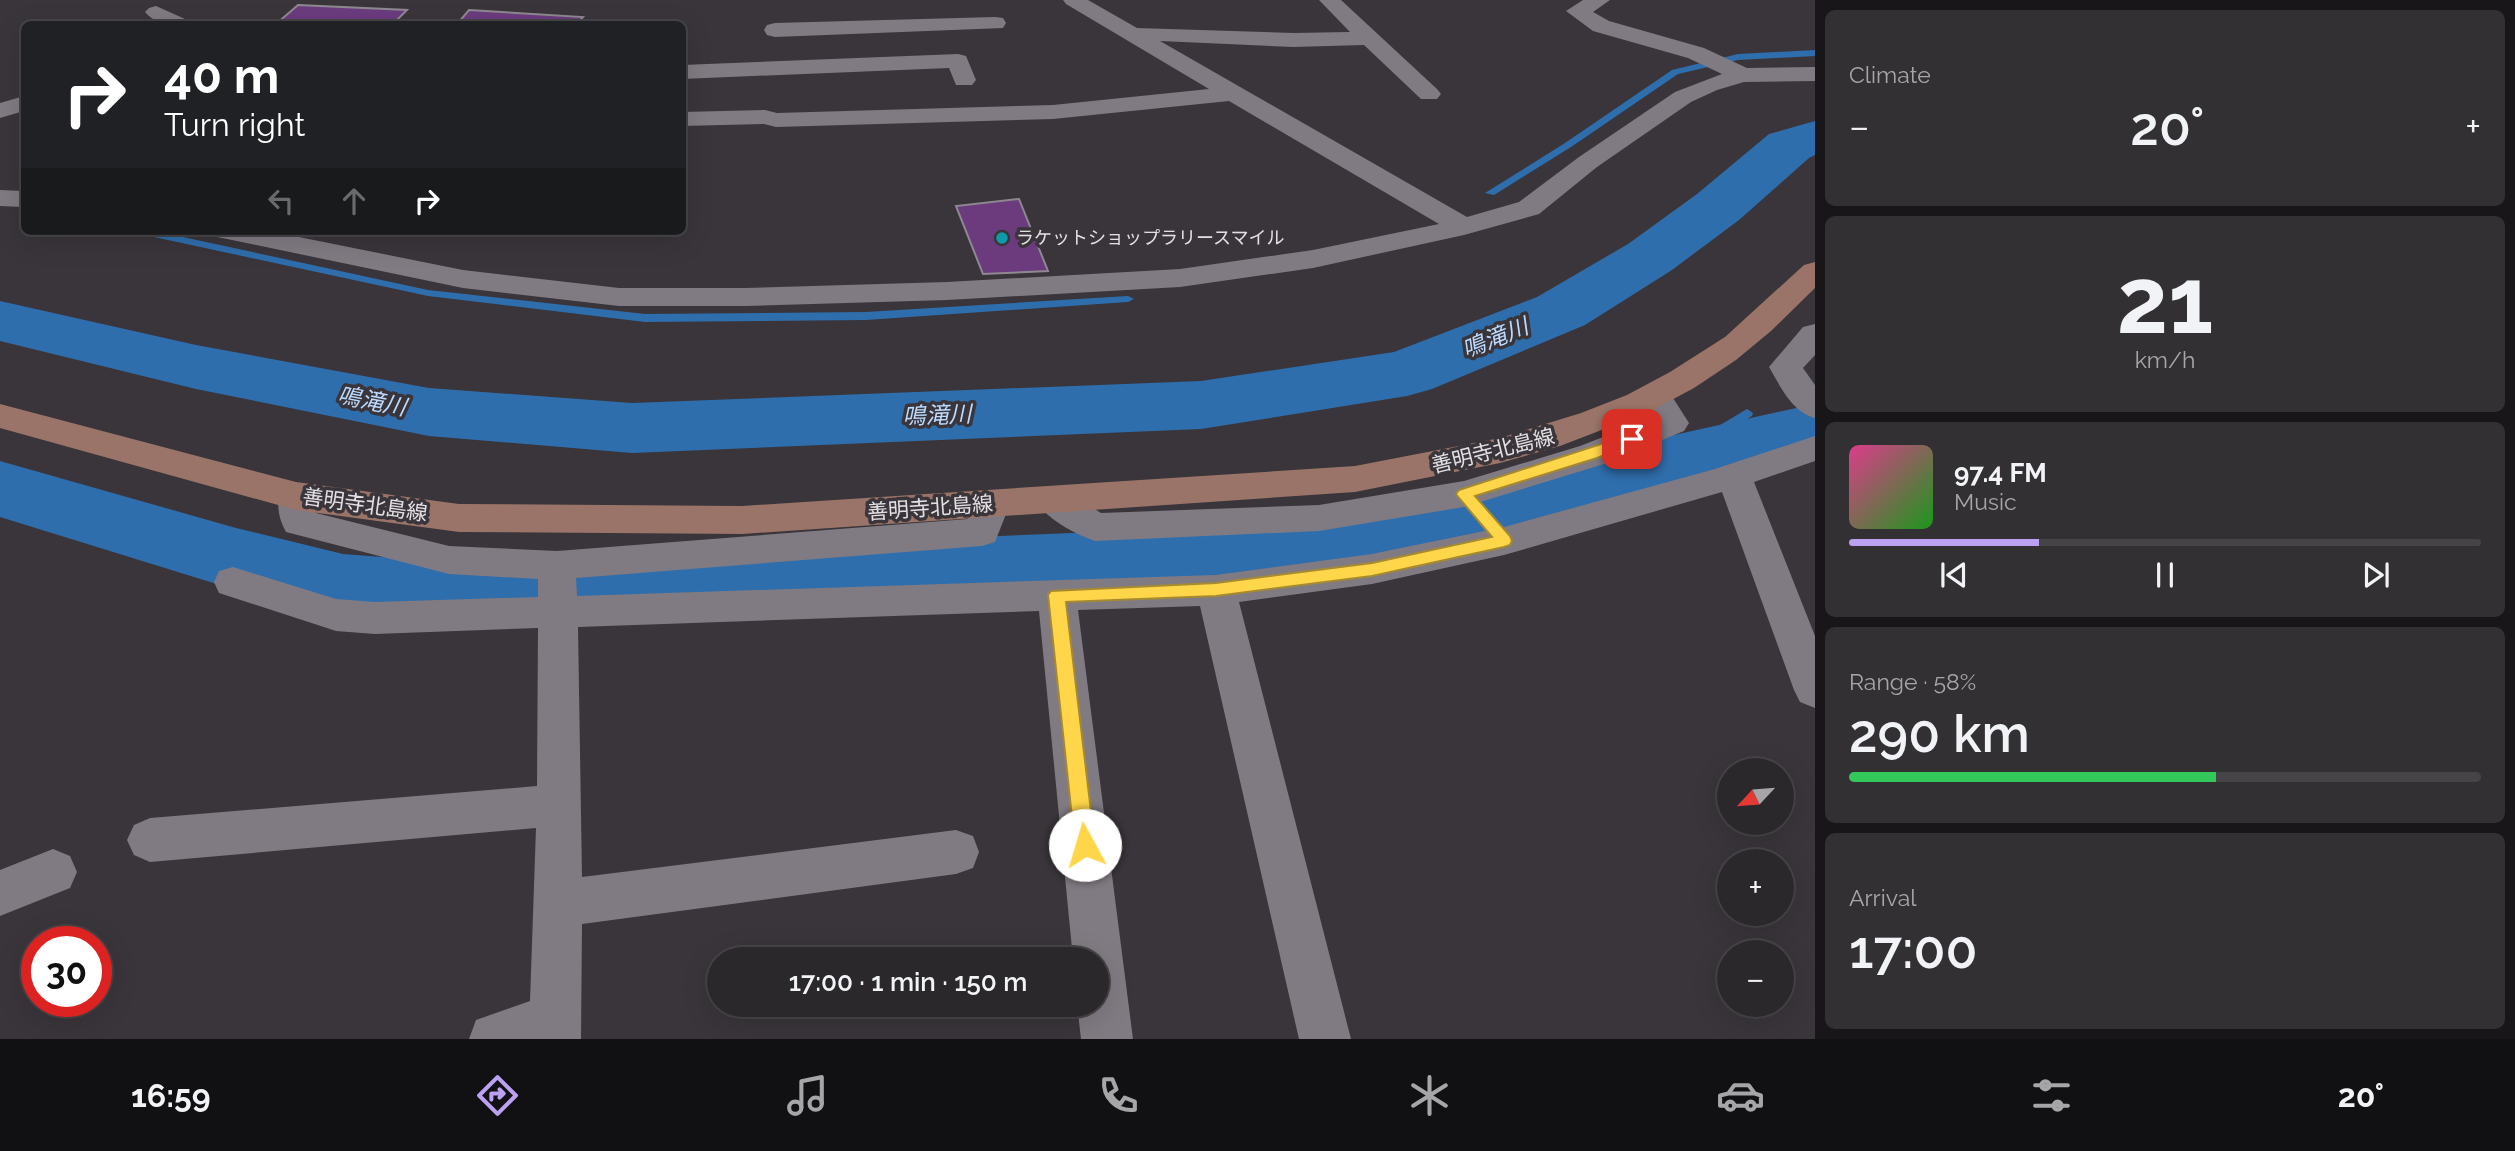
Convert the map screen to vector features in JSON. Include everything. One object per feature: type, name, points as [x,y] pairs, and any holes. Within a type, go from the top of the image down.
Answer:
[{"type":"main road","name":"善明寺北島線","points":[[0,416],[296,496],[459,518],[742,520],[1355,479],[1450,464],[1531,444],[1635,407],[1725,353],[1815,271]]},
{"type":"street","points":[[912,26],[920,0]]},
{"type":"street","points":[[1073,0],[1464,227]]},
{"type":"street","points":[[1329,0],[1429,94]]},
{"type":"street","points":[[1600,0],[1577,11],[1601,26],[1703,57],[1738,73]]},
{"type":"street","points":[[760,58],[784,10]]},
{"type":"street","points":[[156,12],[172,21]]},
{"type":"street","points":[[775,30],[995,23]]},
{"type":"street","points":[[1130,34],[1293,40],[1370,38]]},
{"type":"street","points":[[686,72],[958,61],[964,79]]},
{"type":"street","points":[[247,235],[463,279],[619,297],[947,292],[1180,278],[1313,259],[1464,227],[1529,208],[1588,162],[1683,97],[1738,73],[1815,74]]},
{"type":"street","points":[[686,119],[765,117],[776,120],[1053,112],[1234,93]]},
{"type":"street","points":[[0,111],[21,104]]},
{"type":"street","points":[[0,198],[21,200]]},
{"type":"street","points":[[1815,334],[1786,367],[1815,407]]},
{"type":"street","points":[[1053,500],[1094,527],[1319,518],[1468,498],[1672,423],[1654,395]]},
{"type":"street","points":[[233,582],[336,615],[375,618],[559,614],[1216,590],[1372,569],[1734,475],[1815,448]]},
{"type":"street","points":[[1734,475],[1815,690]]},
{"type":"street","points":[[296,496],[299,522],[449,560],[556,565],[982,532],[992,504]]},
{"type":"street","points":[[1468,498],[1500,536]]},
{"type":"street","points":[[495,1039],[555,1028],[560,805],[559,614],[556,565]]},
{"type":"street","points":[[1216,590],[1325,1039]]},
{"type":"street","points":[[1057,595],[1108,1039]]},
{"type":"street","points":[[150,840],[560,805]]},
{"type":"street","points":[[558,904],[956,852]]},
{"type":"street","points":[[0,893],[53,872]]},
{"type":"building","points":[[298,5],[407,10],[396,21],[279,21]]},
{"type":"building","points":[[469,10],[583,17],[580,21],[460,21]]},
{"type":"building","name":"ラケットショップラリースマイル","points":[[1019,199],[1048,271],[983,274],[956,206]]},
{"type":"waterway","points":[[1490,193],[1568,145],[1675,72],[1738,57],[1815,53]]},
{"type":"waterway","name":"鳴滝川","points":[[0,321],[196,367],[429,412],[632,428],[1201,405],[1407,373],[1561,311],[1650,257],[1718,207],[1789,146],[1815,137]]},
{"type":"waterway","points":[[159,235],[428,293],[645,318],[866,316],[1128,299]]},
{"type":"waterway","points":[[1665,464],[1747,413]]},
{"type":"waterway","points":[[0,489],[236,559],[343,587],[421,593],[600,591],[800,576],[1350,553],[1458,526],[1665,464],[1810,430]]},
{"type":"place","name":"ラケットショップラリースマイル","points":[[1002,238]]},
{"type":"route","points":[[1085,845],[1057,595],[1216,590],[1372,569],[1504,541],[1464,494],[1632,439]]}]
